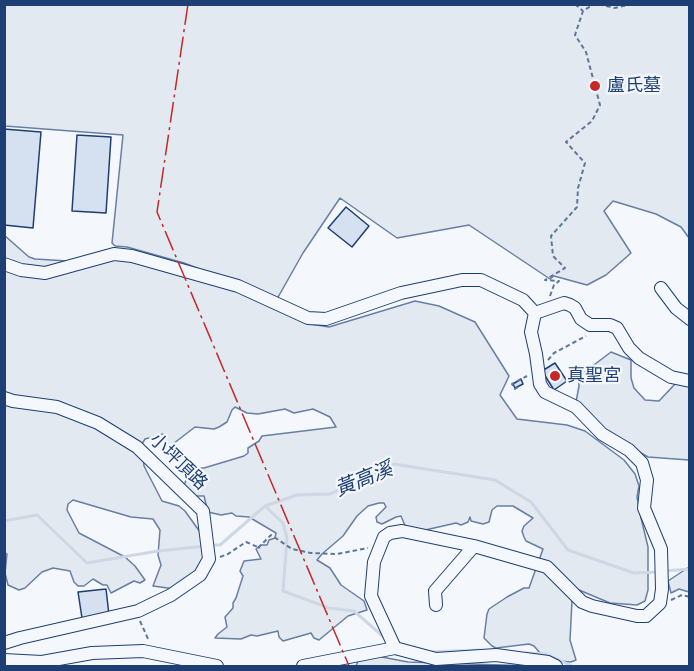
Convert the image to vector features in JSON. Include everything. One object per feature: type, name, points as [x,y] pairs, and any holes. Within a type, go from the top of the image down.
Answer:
[{"type":"street","points":[[4,264],[21,270],[45,273],[114,254],[132,256],[238,286],[308,318],[326,319],[401,293],[462,280],[481,280],[523,300],[536,314]]},
{"type":"street","points":[[661,288],[675,308],[690,319]]},
{"type":"street","points":[[536,314],[564,303],[575,308],[581,319],[590,325],[610,325],[617,328],[629,348],[639,358],[671,377],[690,381]]},
{"type":"street","points":[[395,648],[371,596],[374,562],[384,537],[390,533],[402,531],[474,546],[547,567],[582,602],[592,606],[646,616],[660,603],[661,549],[644,508],[647,480],[642,463],[629,450],[602,434],[576,407],[545,392],[540,384],[531,332],[536,314]]},
{"type":"street","name":"小坪頂路","points":[[4,398],[57,407],[98,423],[137,447],[202,511],[209,560]]},
{"type":"street","points":[[436,604],[435,591],[474,546]]},
{"type":"street","points":[[4,643],[136,612],[171,595],[200,575],[209,560]]},
{"type":"street","points":[[303,666],[395,648],[436,658],[496,655],[548,662],[556,666]]},
{"type":"street","points":[[4,660],[42,662],[92,652],[143,651],[217,666]]},
{"type":"path","points":[[575,4],[583,11]]},
{"type":"path","points":[[554,285],[558,281],[545,280],[565,268],[553,256],[551,236],[577,207],[578,188],[585,162],[566,142],[592,121],[600,105],[586,52],[575,35],[583,11],[594,4]]},
{"type":"path","points":[[599,4],[614,8],[633,4]]},
{"type":"path","points":[[518,387],[515,389],[512,384],[537,369],[554,352],[588,335],[600,326]]},
{"type":"path","points":[[209,560],[228,554],[246,542],[259,548],[271,535],[292,549],[310,553],[337,554],[377,546],[379,551]]},
{"type":"path","points":[[660,603],[682,595],[690,597]]},
{"type":"path","points":[[136,612],[155,654]]},
{"type":"shaded area","points":[[4,5],[689,5],[689,238],[681,227],[656,214],[613,201],[604,211],[631,253],[606,275],[587,285],[554,276],[550,279],[469,225],[397,238],[340,198],[303,253],[277,299],[184,263],[127,247],[115,246],[112,243],[123,135],[5,126]]},
{"type":"shaded area","points":[[4,235],[29,257],[35,259],[68,261],[113,258],[148,265],[237,291],[310,324],[329,327],[415,301],[439,306],[475,322],[509,376],[500,395],[517,419],[567,425],[585,431],[624,460],[635,474],[639,486],[637,497],[648,547],[648,590],[645,601],[637,605],[610,603],[579,590],[572,601],[570,640],[576,660],[571,662],[546,660],[534,646],[529,644],[496,648],[484,638],[489,609],[524,588],[529,588],[543,549],[526,541],[522,531],[533,518],[513,506],[497,506],[492,510],[489,522],[483,524],[471,521],[470,517],[468,522],[461,525],[456,523],[421,531],[406,528],[401,516],[382,524],[377,522],[376,517],[386,507],[384,503],[379,503],[368,506],[357,516],[343,536],[317,560],[330,568],[341,585],[364,601],[367,610],[348,616],[319,640],[311,633],[283,641],[278,631],[241,639],[215,638],[227,627],[225,617],[233,608],[243,576],[240,571],[244,561],[261,559],[256,549],[261,545],[267,545],[269,540],[275,538],[276,533],[249,517],[236,516],[232,513],[221,515],[208,512],[204,496],[194,496],[181,486],[187,477],[185,472],[191,468],[204,468],[244,456],[248,453],[248,448],[259,441],[262,436],[336,427],[330,417],[313,409],[294,413],[285,409],[258,414],[247,413],[235,407],[227,422],[219,427],[214,429],[195,427],[169,447],[163,434],[145,439],[142,444],[144,466],[162,501],[179,506],[185,511],[200,532],[208,562],[175,589],[153,586],[161,565],[158,555],[160,530],[153,519],[131,517],[73,500],[68,504],[67,510],[79,533],[125,557],[145,580],[140,583],[134,581],[111,593],[107,585],[93,579],[84,586],[78,586],[70,571],[53,568],[42,572],[25,588],[19,590],[8,585],[5,573],[7,554],[4,553]]},
{"type":"shaded area","points":[[611,352],[631,360],[631,378],[634,388],[645,400],[659,401],[676,383],[689,385],[689,460],[648,457],[605,432],[576,402],[578,377]]},
{"type":"shaded area","points":[[689,567],[689,592],[679,589],[671,593],[668,581]]},
{"type":"shaded area","points":[[361,653],[408,662],[533,666],[356,666]]},
{"type":"building","points":[[4,129],[41,132],[33,228],[4,225]]},
{"type":"building","points":[[77,135],[111,137],[106,213],[72,211]]},
{"type":"building","points":[[346,207],[369,226],[352,247],[328,228]]},
{"type":"building","name":"真聖宮","points":[[555,363],[567,381],[554,390],[542,371]]},
{"type":"building","points":[[521,379],[523,384],[515,388],[513,384]]},
{"type":"building","points":[[106,589],[109,615],[82,618],[78,592]]},
{"type":"waterway","name":"黃高溪","points":[[212,545],[220,545],[265,506],[297,495],[330,494],[394,464],[495,480],[531,502],[568,550],[634,573],[658,572]]},
{"type":"waterway","points":[[265,506],[283,523],[287,538],[283,591],[329,608],[354,611],[386,639]]},
{"type":"waterway","name":"黃高溪","points":[[4,521],[37,515],[87,563],[158,551],[206,546]]},
{"type":"waterway","name":"黃高溪","points":[[664,571],[690,569]]},
{"type":"waterway","points":[[430,652],[480,650]]},
{"type":"waterway","points":[[526,653],[546,654],[572,666]]},
{"type":"power","points":[[188,4],[157,212],[349,666]]},
{"type":"place","name":"盧氏墓","points":[[595,86]]},
{"type":"place","name":"真聖宮","points":[[555,376]]}]
